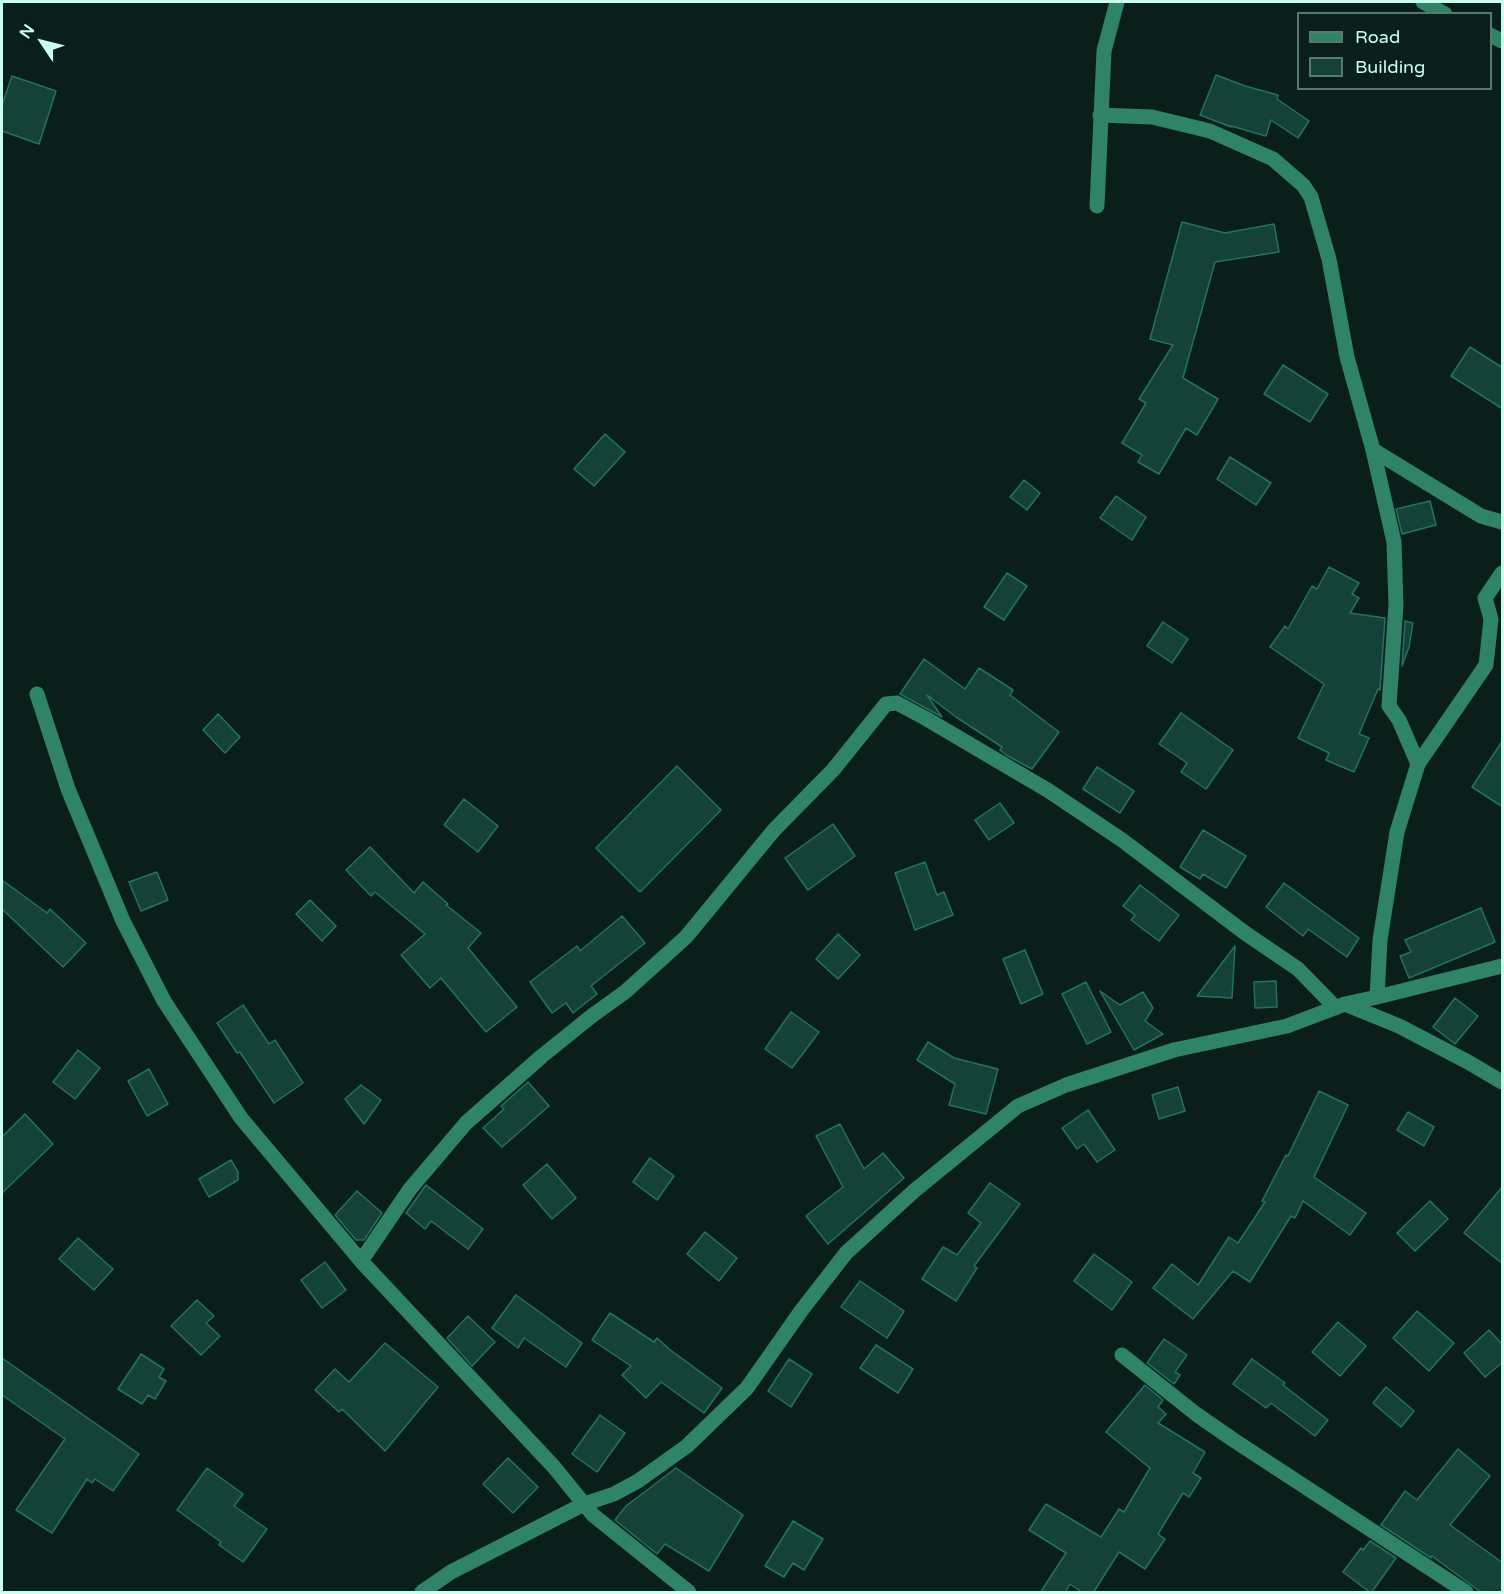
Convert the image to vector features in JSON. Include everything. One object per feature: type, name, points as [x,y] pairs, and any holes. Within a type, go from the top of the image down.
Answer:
[{"type":"street","points":[[1097,206],[1104,51],[1117,2]]},
{"type":"street","points":[[1423,2],[1441,12]]},
{"type":"street","points":[[1100,116],[1152,117],[1210,131],[1273,159],[1303,185],[1311,197],[1329,259],[1347,357],[1373,450],[1394,542],[1396,605],[1389,706],[1399,720],[1418,764]]},
{"type":"street","points":[[1373,450],[1481,516],[1503,522]]},
{"type":"street","points":[[1377,997],[1380,940],[1397,832],[1418,764],[1486,665],[1491,619],[1485,598],[1503,573]]},
{"type":"street","points":[[37,694],[68,789],[118,910],[164,1001],[241,1118],[361,1261],[554,1467],[593,1515],[689,1593]]},
{"type":"street","points":[[361,1261],[410,1189],[466,1123],[542,1056],[625,992],[686,937],[774,830],[833,770],[886,704],[897,704],[925,718],[1049,791],[1122,840],[1245,933],[1298,969],[1340,1006],[1399,1026],[1503,1082]]},
{"type":"street","points":[[422,1593],[451,1572],[584,1504],[614,1494],[638,1481],[687,1446],[747,1388],[801,1311],[846,1253],[914,1191],[1018,1106],[1066,1084],[1163,1054],[1287,1026],[1340,1006],[1503,966]]},
{"type":"street","points":[[1122,1355],[1196,1414],[1232,1439],[1466,1593]]},
{"type":"building","points":[[1216,75],[1278,95],[1277,99],[1309,121],[1298,138],[1271,120],[1266,136],[1231,127],[1200,115]]},
{"type":"building","points":[[12,76],[56,91],[39,144],[2,131],[2,105]]},
{"type":"building","points":[[1182,222],[1225,233],[1274,224],[1279,252],[1215,262],[1183,378],[1218,399],[1197,435],[1186,428],[1159,474],[1138,462],[1142,455],[1122,443],[1146,403],[1139,399],[1173,345],[1150,339]]},
{"type":"building","points":[[1470,347],[1503,368],[1503,409],[1451,376]]},
{"type":"building","points":[[1283,365],[1328,394],[1310,422],[1264,394]]},
{"type":"building","points":[[605,434],[625,452],[594,486],[574,469]]},
{"type":"building","points":[[1230,457],[1271,483],[1256,505],[1217,479]]},
{"type":"building","points":[[1024,480],[1040,493],[1027,510],[1010,497]]},
{"type":"building","points":[[1116,496],[1146,517],[1132,540],[1100,518]]},
{"type":"building","points":[[1430,501],[1436,525],[1402,534],[1396,509]]},
{"type":"building","points":[[1329,567],[1359,583],[1352,594],[1359,598],[1350,613],[1385,618],[1380,690],[1378,689],[1359,734],[1369,738],[1354,772],[1326,760],[1329,753],[1298,738],[1324,684],[1270,647],[1285,626],[1288,629],[1312,586],[1317,589]]},
{"type":"building","points":[[1007,573],[1027,586],[1004,620],[984,607]]},
{"type":"building","points":[[1405,621],[1413,623],[1409,647],[1402,666]]},
{"type":"building","points":[[1163,622],[1188,639],[1172,663],[1147,646]]},
{"type":"building","points":[[924,659],[965,689],[979,668],[1013,690],[1010,695],[1059,732],[1032,769],[1006,755],[1000,750],[1002,747],[927,695],[942,717],[900,694]]},
{"type":"building","points":[[1181,713],[1233,750],[1206,789],[1181,772],[1187,763],[1159,744]]},
{"type":"building","points":[[218,714],[240,737],[225,753],[203,730]]},
{"type":"building","points":[[1503,740],[1503,807],[1472,787]]},
{"type":"building","points":[[677,766],[721,810],[640,892],[596,848]]},
{"type":"building","points":[[1097,767],[1134,791],[1120,813],[1083,789]]},
{"type":"building","points":[[464,799],[498,826],[478,852],[444,825]]},
{"type":"building","points":[[1000,803],[1014,823],[989,840],[975,820]]},
{"type":"building","points":[[833,824],[855,856],[808,890],[785,858]]},
{"type":"building","points":[[1203,830],[1246,856],[1226,888],[1203,874],[1200,879],[1180,867]]},
{"type":"building","points":[[370,847],[414,893],[423,882],[448,904],[446,905],[481,933],[468,948],[517,1007],[486,1032],[441,978],[430,988],[401,955],[425,934],[375,892],[371,896],[346,870]]},
{"type":"building","points":[[925,862],[937,895],[944,892],[953,915],[915,930],[895,873]]},
{"type":"building","points":[[157,872],[168,900],[141,911],[129,882]]},
{"type":"building","points":[[2,880],[47,913],[50,909],[86,943],[63,967],[2,909]]},
{"type":"building","points":[[1284,883],[1359,938],[1347,957],[1308,929],[1303,936],[1266,907]]},
{"type":"building","points":[[1140,885],[1179,915],[1159,941],[1131,920],[1135,915],[1123,906]]},
{"type":"building","points":[[310,900],[336,926],[322,941],[296,914]]},
{"type":"building","points":[[1481,908],[1495,942],[1409,978],[1400,956],[1411,952],[1405,940]]},
{"type":"building","points":[[622,916],[645,943],[591,986],[597,994],[573,1013],[566,1003],[552,1013],[530,982],[577,946],[580,951]]},
{"type":"building","points":[[838,934],[860,955],[838,979],[816,959]]},
{"type":"building","points":[[1235,946],[1232,998],[1197,996]]},
{"type":"building","points":[[1025,950],[1043,994],[1021,1004],[1003,959]]},
{"type":"building","points":[[1276,981],[1277,1007],[1255,1008],[1254,982]]},
{"type":"building","points":[[1086,982],[1111,1032],[1087,1044],[1062,994]]},
{"type":"building","points":[[1100,991],[1120,1005],[1143,992],[1153,1008],[1145,1021],[1163,1034],[1134,1050]]},
{"type":"building","points":[[1455,998],[1478,1016],[1455,1044],[1433,1027]]},
{"type":"building","points":[[243,1005],[269,1044],[275,1040],[303,1083],[274,1103],[240,1052],[237,1053],[217,1023]]},
{"type":"building","points":[[791,1012],[819,1032],[792,1068],[765,1049]]},
{"type":"building","points":[[928,1042],[954,1058],[998,1069],[986,1114],[949,1105],[955,1084],[917,1060]]},
{"type":"building","points":[[78,1050],[100,1068],[75,1099],[53,1082]]},
{"type":"building","points":[[149,1069],[168,1104],[147,1116],[128,1081]]},
{"type":"building","points":[[528,1082],[549,1106],[502,1147],[483,1128],[504,1109],[501,1106]]},
{"type":"building","points":[[361,1085],[381,1100],[364,1124],[345,1099]]},
{"type":"building","points":[[1178,1087],[1185,1111],[1159,1119],[1152,1095]]},
{"type":"building","points":[[1319,1091],[1348,1105],[1314,1177],[1366,1213],[1350,1235],[1303,1201],[1295,1218],[1291,1216],[1250,1282],[1233,1271],[1193,1319],[1153,1288],[1172,1264],[1198,1285],[1229,1237],[1238,1243],[1265,1202],[1262,1201],[1286,1155],[1288,1156]]},
{"type":"building","points":[[1088,1110],[1115,1150],[1097,1162],[1084,1144],[1077,1149],[1062,1128]]},
{"type":"building","points":[[1408,1112],[1434,1127],[1424,1146],[1397,1130]]},
{"type":"building","points":[[25,1114],[53,1144],[2,1193],[2,1137]]},
{"type":"building","points":[[840,1124],[864,1169],[883,1153],[904,1178],[828,1244],[806,1216],[843,1187],[816,1136]]},
{"type":"building","points":[[650,1158],[674,1176],[657,1200],[633,1182]]},
{"type":"building","points":[[231,1160],[238,1172],[238,1180],[209,1197],[199,1179]]},
{"type":"building","points":[[547,1164],[576,1198],[552,1219],[523,1185]]},
{"type":"building","points":[[990,1183],[1020,1204],[974,1266],[977,1268],[956,1301],[922,1279],[943,1247],[957,1255],[981,1223],[968,1213]]},
{"type":"building","points":[[426,1185],[483,1229],[468,1249],[431,1221],[425,1229],[406,1213]]},
{"type":"building","points":[[1503,1186],[1503,1264],[1464,1233]]},
{"type":"building","points":[[357,1191],[382,1213],[364,1240],[356,1240],[335,1215]]},
{"type":"building","points":[[1430,1201],[1448,1219],[1415,1251],[1397,1233]]},
{"type":"building","points":[[705,1232],[737,1258],[719,1281],[687,1254]]},
{"type":"building","points":[[78,1238],[113,1269],[94,1290],[59,1259]]},
{"type":"building","points":[[1094,1254],[1132,1282],[1112,1310],[1074,1281]]},
{"type":"building","points":[[325,1262],[346,1290],[322,1308],[301,1280]]},
{"type":"building","points":[[860,1281],[904,1311],[887,1338],[841,1307]]},
{"type":"building","points":[[516,1295],[582,1343],[566,1367],[524,1338],[518,1348],[492,1328]]},
{"type":"building","points":[[197,1300],[214,1316],[206,1323],[220,1336],[201,1355],[171,1326]]},
{"type":"building","points":[[1417,1311],[1454,1343],[1429,1371],[1393,1338]]},
{"type":"building","points":[[610,1313],[654,1342],[657,1338],[722,1388],[704,1413],[661,1382],[646,1398],[622,1375],[631,1366],[592,1340]]},
{"type":"building","points":[[468,1316],[495,1342],[472,1366],[447,1338]]},
{"type":"building","points":[[1338,1322],[1366,1346],[1340,1376],[1312,1352]]},
{"type":"building","points":[[1489,1330],[1503,1345],[1503,1362],[1485,1377],[1464,1353]]},
{"type":"building","points":[[1164,1339],[1187,1355],[1175,1372],[1180,1375],[1174,1384],[1147,1363]]},
{"type":"building","points":[[385,1343],[438,1387],[385,1451],[342,1409],[339,1412],[315,1390],[335,1369],[349,1382]]},
{"type":"building","points":[[876,1345],[913,1369],[898,1393],[860,1368]]},
{"type":"building","points":[[141,1354],[164,1369],[159,1377],[166,1381],[155,1399],[148,1395],[142,1404],[118,1389]]},
{"type":"building","points":[[2,1358],[139,1454],[113,1491],[95,1479],[92,1483],[87,1479],[52,1533],[16,1510],[65,1439],[2,1395]]},
{"type":"building","points":[[789,1359],[812,1374],[791,1407],[768,1391]]},
{"type":"building","points":[[1252,1359],[1285,1383],[1283,1385],[1328,1420],[1315,1436],[1271,1403],[1266,1408],[1233,1384]]},
{"type":"building","points":[[1145,1385],[1163,1400],[1158,1407],[1166,1414],[1158,1423],[1205,1452],[1193,1473],[1201,1478],[1189,1497],[1183,1493],[1158,1534],[1165,1539],[1145,1569],[1119,1552],[1093,1593],[1083,1593],[1070,1584],[1065,1593],[1040,1593],[1066,1553],[1029,1530],[1046,1504],[1101,1537],[1119,1509],[1124,1512],[1150,1468],[1106,1432]]},
{"type":"building","points":[[1386,1387],[1414,1411],[1401,1427],[1373,1403]]},
{"type":"building","points":[[600,1415],[625,1433],[597,1472],[572,1454]]},
{"type":"building","points":[[1458,1449],[1490,1476],[1450,1525],[1503,1563],[1503,1593],[1482,1593],[1432,1556],[1431,1558],[1381,1525],[1405,1491],[1417,1500]]},
{"type":"building","points":[[508,1458],[538,1487],[513,1513],[483,1484]]},
{"type":"building","points":[[207,1468],[243,1494],[234,1506],[267,1529],[243,1562],[219,1545],[221,1542],[177,1510]]},
{"type":"building","points":[[676,1468],[743,1515],[709,1571],[665,1544],[657,1554],[615,1520],[626,1506]]},
{"type":"building","points":[[793,1521],[823,1539],[804,1570],[793,1563],[784,1577],[765,1566]]},
{"type":"building","points":[[1370,1541],[1396,1558],[1371,1593],[1343,1572],[1361,1548],[1363,1550]]}]
